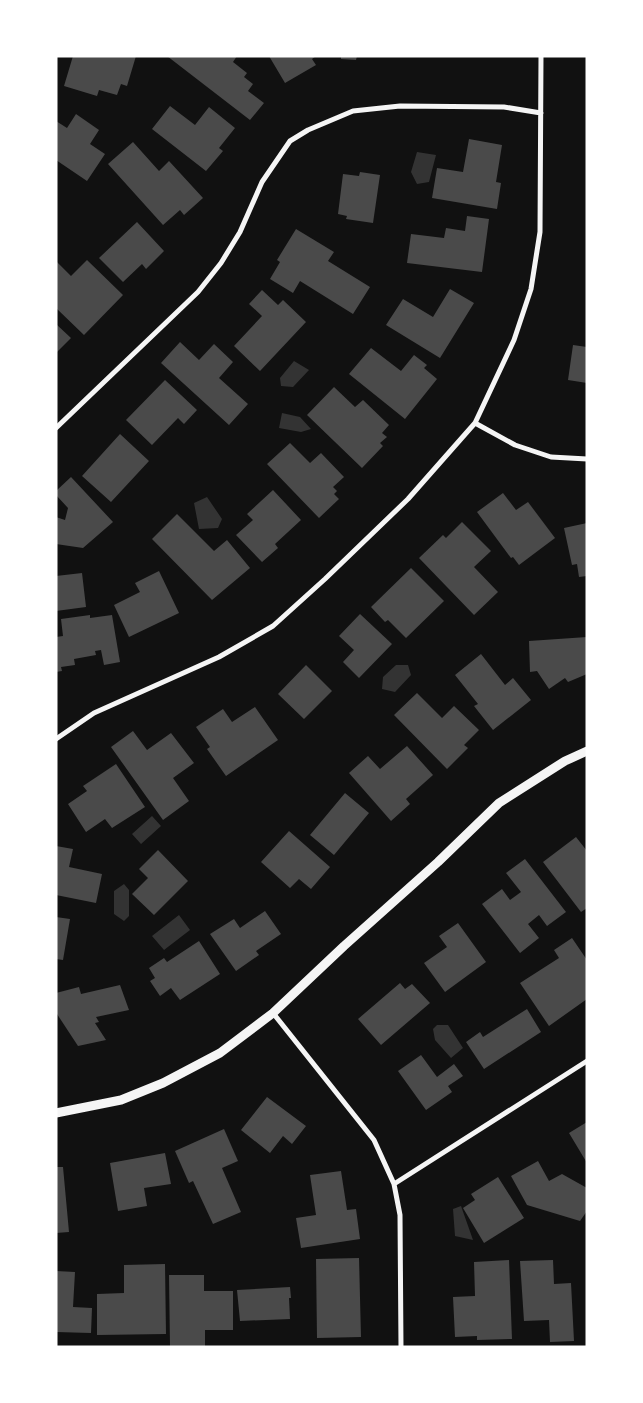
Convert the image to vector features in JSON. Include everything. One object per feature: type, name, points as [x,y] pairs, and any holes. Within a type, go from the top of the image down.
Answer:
[{"type":"street","points":[[56,739],[94,713],[219,657],[273,626],[408,499],[475,423],[514,340],[531,288],[540,232],[541,56]]},
{"type":"street","points":[[56,428],[198,292],[221,263],[240,232],[262,182],[290,141],[308,130],[352,111],[400,106],[495,107],[541,114]]},
{"type":"street","points":[[475,423],[514,445],[551,457],[587,458]]},
{"type":"street","points":[[56,1113],[121,1100],[164,1083],[220,1053],[273,1013],[438,862],[499,803],[565,761],[587,752]]},
{"type":"street","points":[[273,1013],[374,1140],[394,1184],[400,1214],[401,1347]]},
{"type":"street","points":[[394,1184],[587,1061]]},
{"type":"shaded area","points":[[417,152],[436,155],[429,182],[417,184],[411,172]]},
{"type":"shaded area","points":[[294,361],[309,370],[293,387],[281,386],[280,378]]},
{"type":"shaded area","points":[[282,413],[300,417],[311,429],[301,432],[279,428]]},
{"type":"shaded area","points":[[207,497],[222,519],[218,528],[199,529],[194,503]]},
{"type":"shaded area","points":[[396,665],[408,665],[411,675],[395,692],[382,689],[383,677]]},
{"type":"shaded area","points":[[152,816],[161,826],[141,844],[132,834]]},
{"type":"shaded area","points":[[124,884],[129,890],[129,916],[124,921],[114,914],[114,891]]},
{"type":"shaded area","points":[[179,915],[190,930],[164,950],[152,936]]},
{"type":"shaded area","points":[[437,1025],[448,1025],[463,1048],[451,1058],[435,1040],[433,1029]]},
{"type":"shaded area","points":[[461,1206],[473,1240],[455,1236],[453,1209]]},
{"type":"building","points":[[73,56],[136,56],[127,86],[121,84],[117,95],[99,90],[97,96],[64,86]]},
{"type":"building","points":[[167,56],[237,56],[233,62],[247,73],[244,77],[253,84],[248,91],[264,103],[250,120]]},
{"type":"building","points":[[269,56],[316,56],[312,59],[316,65],[285,83]]},
{"type":"building","points":[[341,56],[357,56],[356,60],[341,59]]},
{"type":"building","points":[[170,106],[195,125],[209,107],[235,128],[219,148],[223,151],[206,171],[152,129]]},
{"type":"building","points":[[76,114],[99,130],[90,144],[105,154],[87,181],[56,160],[56,121],[67,128]]},
{"type":"building","points":[[469,139],[502,145],[496,182],[501,183],[497,209],[432,198],[437,168],[463,172]]},
{"type":"building","points":[[133,142],[159,171],[169,161],[203,198],[184,215],[180,210],[163,225],[108,164]]},
{"type":"building","points":[[360,172],[380,175],[373,223],[346,219],[347,216],[338,214],[343,174],[359,176]]},
{"type":"building","points":[[467,216],[489,219],[482,272],[407,263],[411,234],[444,238],[446,228],[465,231]]},
{"type":"building","points":[[137,222],[164,251],[146,269],[142,264],[123,282],[99,258]]},
{"type":"building","points":[[296,229],[334,252],[328,261],[370,287],[353,314],[300,281],[293,293],[270,279],[280,262],[277,260]]},
{"type":"building","points":[[87,260],[123,295],[84,335],[56,308],[56,261],[71,276]]},
{"type":"building","points":[[450,289],[474,303],[440,358],[386,325],[403,299],[433,317]]},
{"type":"building","points":[[262,290],[278,305],[283,300],[306,322],[260,371],[234,346],[262,316],[249,304]]},
{"type":"building","points":[[56,324],[71,338],[56,353]]},
{"type":"building","points":[[180,342],[199,360],[214,344],[233,362],[219,378],[248,404],[229,425],[161,363]]},
{"type":"building","points":[[573,345],[587,347],[587,383],[568,380]]},
{"type":"building","points":[[371,348],[401,371],[414,355],[427,365],[424,368],[437,379],[405,419],[349,374]]},
{"type":"building","points":[[165,380],[197,410],[184,424],[178,418],[152,445],[126,420]]},
{"type":"building","points":[[334,387],[355,407],[363,400],[389,425],[382,433],[387,437],[380,443],[383,446],[362,468],[307,415]]},
{"type":"building","points":[[120,434],[149,461],[111,502],[82,476]]},
{"type":"building","points":[[290,443],[310,463],[321,453],[344,477],[333,487],[337,491],[334,494],[339,499],[319,518],[267,464]]},
{"type":"building","points":[[71,477],[113,522],[83,548],[56,544],[56,517],[65,520],[68,508],[56,495],[56,491]]},
{"type":"building","points":[[273,490],[301,520],[275,544],[278,548],[262,562],[236,535],[253,520],[247,514]]},
{"type":"building","points":[[503,493],[516,510],[528,502],[555,538],[519,565],[513,557],[511,558],[477,512]]},
{"type":"building","points":[[177,514],[214,551],[227,540],[250,568],[212,600],[152,539]]},
{"type":"building","points":[[462,522],[491,551],[474,567],[498,592],[474,615],[419,558],[443,535],[446,538]]},
{"type":"building","points":[[587,523],[587,576],[579,577],[577,564],[572,565],[564,528]]},
{"type":"building","points":[[411,568],[444,601],[406,638],[388,620],[385,622],[371,607]]},
{"type":"building","points":[[159,571],[179,613],[129,637],[114,605],[140,592],[135,583]]},
{"type":"building","points":[[82,573],[86,607],[56,611],[56,576]]},
{"type":"building","points":[[360,614],[392,644],[359,678],[343,662],[354,650],[339,636]]},
{"type":"building","points":[[90,615],[90,618],[112,615],[120,662],[104,665],[101,650],[95,651],[96,655],[74,659],[75,665],[61,667],[62,671],[56,672],[56,637],[63,636],[61,619]]},
{"type":"building","points":[[587,637],[587,674],[568,682],[565,678],[549,689],[537,671],[530,672],[529,641]]},
{"type":"building","points":[[481,654],[505,685],[513,678],[531,700],[493,730],[474,706],[478,704],[455,675]]},
{"type":"building","points":[[306,665],[332,691],[304,719],[278,694]]},
{"type":"building","points":[[417,693],[442,718],[454,706],[479,730],[464,745],[468,748],[447,769],[394,715]]},
{"type":"building","points":[[255,707],[278,740],[226,776],[207,749],[210,747],[196,727],[223,709],[232,722]]},
{"type":"building","points":[[133,731],[147,750],[171,733],[194,763],[173,778],[189,801],[163,820],[111,747]]},
{"type":"building","points":[[407,746],[433,775],[406,799],[410,804],[391,821],[349,773],[368,756],[380,769]]},
{"type":"building","points":[[116,764],[145,807],[112,828],[105,819],[86,832],[68,804],[87,791],[83,786]]},
{"type":"building","points":[[345,793],[369,813],[334,855],[310,835]]},
{"type":"building","points":[[289,831],[330,867],[311,889],[299,879],[290,888],[261,862]]},
{"type":"building","points":[[576,837],[587,851],[587,908],[581,912],[543,862]]},
{"type":"building","points":[[56,846],[73,849],[69,867],[102,874],[96,903],[56,895]]},
{"type":"building","points":[[158,850],[188,881],[154,915],[132,894],[148,878],[139,869]]},
{"type":"building","points":[[525,859],[566,912],[547,926],[539,915],[528,924],[539,938],[520,953],[482,904],[502,889],[510,900],[521,892],[506,873]]},
{"type":"building","points":[[265,911],[281,934],[256,951],[259,955],[236,971],[210,934],[234,919],[240,928]]},
{"type":"building","points":[[56,917],[70,919],[63,960],[56,959]]},
{"type":"building","points":[[458,923],[486,962],[445,992],[424,963],[447,947],[439,936]]},
{"type":"building","points":[[572,938],[587,960],[587,999],[549,1026],[520,983],[559,958],[554,950]]},
{"type":"building","points":[[199,941],[220,974],[180,1000],[171,988],[160,996],[150,981],[155,978],[149,968],[164,958],[167,962]]},
{"type":"building","points":[[400,983],[405,989],[412,984],[430,1003],[381,1045],[358,1019]]},
{"type":"building","points":[[120,985],[129,1010],[96,1017],[99,1022],[95,1023],[106,1040],[78,1046],[57,1014],[56,993],[79,987],[81,994]]},
{"type":"building","points":[[527,1009],[541,1032],[484,1069],[466,1042],[480,1032],[483,1037]]},
{"type":"building","points":[[421,1055],[437,1077],[454,1064],[463,1076],[448,1086],[452,1092],[426,1110],[398,1071]]},
{"type":"building","points":[[267,1097],[306,1126],[292,1144],[283,1136],[270,1153],[241,1130]]},
{"type":"building","points":[[587,1122],[587,1163],[569,1133]]},
{"type":"building","points":[[224,1129],[238,1161],[222,1168],[241,1212],[213,1224],[193,1181],[189,1183],[175,1151]]},
{"type":"building","points":[[165,1153],[171,1184],[144,1188],[147,1206],[118,1211],[110,1163]]},
{"type":"building","points":[[538,1161],[549,1181],[562,1174],[587,1188],[587,1211],[580,1221],[527,1205],[511,1176]]},
{"type":"building","points":[[56,1167],[63,1167],[69,1232],[56,1233]]},
{"type":"building","points":[[341,1171],[347,1210],[356,1209],[360,1239],[301,1248],[296,1218],[316,1215],[310,1175]]},
{"type":"building","points":[[498,1177],[524,1218],[484,1243],[463,1208],[475,1200],[471,1194]]},
{"type":"building","points":[[359,1258],[361,1337],[317,1338],[316,1259]]},
{"type":"building","points":[[509,1260],[512,1339],[477,1340],[477,1336],[455,1337],[453,1297],[475,1296],[474,1262]]},
{"type":"building","points":[[553,1260],[554,1284],[571,1283],[574,1341],[550,1342],[549,1320],[524,1321],[520,1261]]},
{"type":"building","points":[[165,1264],[166,1334],[97,1335],[97,1294],[124,1293],[124,1265]]},
{"type":"building","points":[[56,1271],[75,1272],[73,1307],[92,1308],[91,1333],[56,1332]]},
{"type":"building","points":[[169,1275],[204,1275],[204,1291],[233,1291],[233,1330],[205,1330],[205,1347],[170,1347]]},
{"type":"building","points":[[290,1287],[290,1319],[240,1321],[237,1290]]}]
